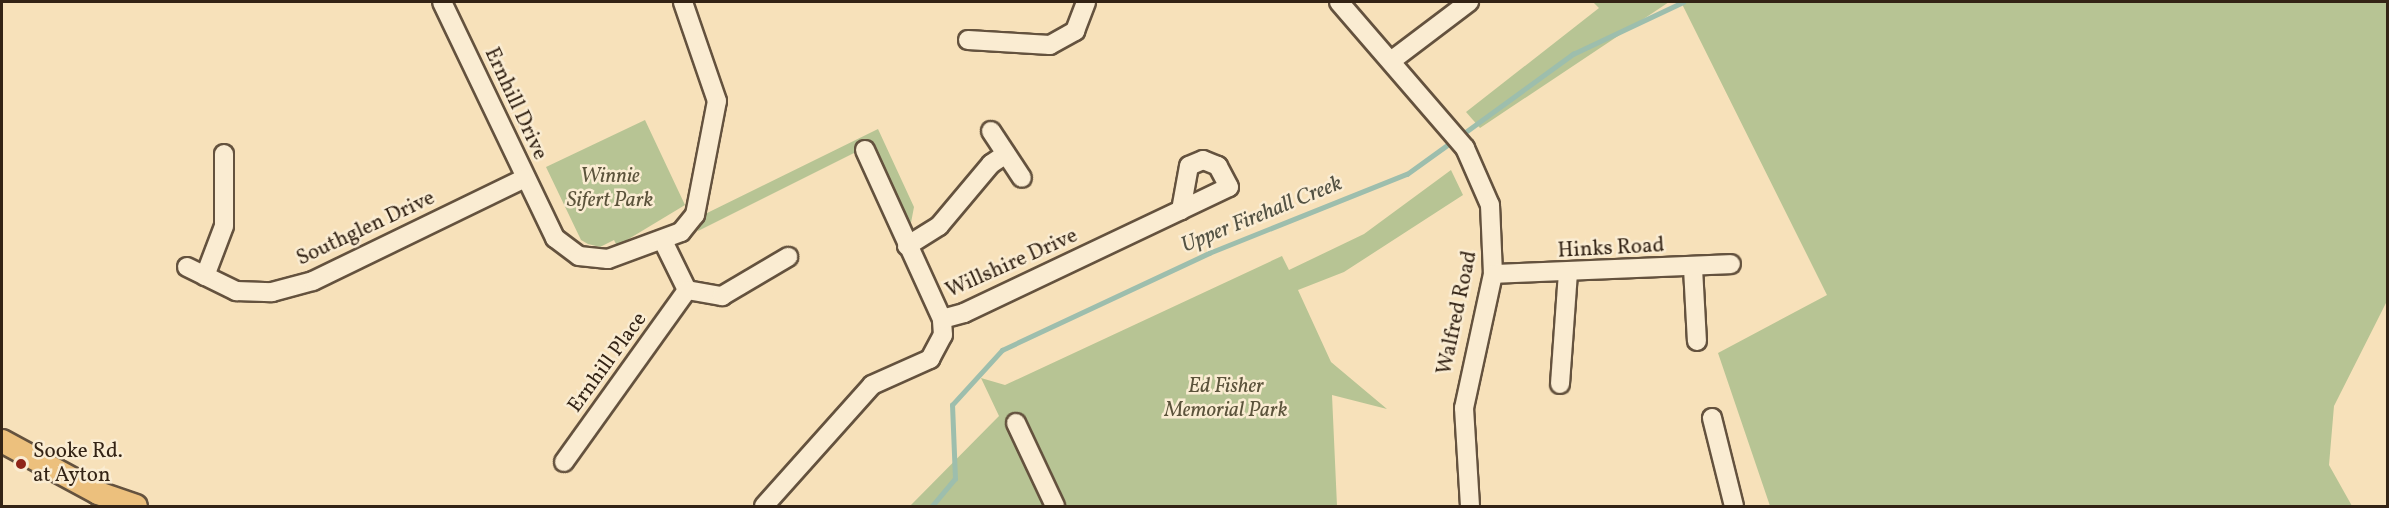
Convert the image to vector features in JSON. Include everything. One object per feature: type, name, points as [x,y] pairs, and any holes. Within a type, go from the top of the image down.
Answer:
[{"type":"main road","points":[[2,441],[136,507]]},
{"type":"street","name":"Ernhill Drive","points":[[442,2],[555,238],[579,255],[608,259],[663,241],[681,232],[695,215],[716,117],[715,86],[683,2]]},
{"type":"street","points":[[968,40],[1050,45],[1075,31],[1086,2]]},
{"type":"street","name":"Walfred Road","points":[[1339,2],[1391,61],[1477,170],[1494,229],[1493,274],[1465,390],[1470,507]]},
{"type":"street","points":[[1391,61],[1469,2]]},
{"type":"street","points":[[991,131],[1022,178]]},
{"type":"street","points":[[865,150],[942,319]]},
{"type":"street","points":[[205,276],[224,226],[224,154]]},
{"type":"street","points":[[908,246],[932,232],[1006,154]]},
{"type":"street","name":"Southglen Drive","points":[[187,267],[236,291],[272,292],[313,281],[525,178]]},
{"type":"street","name":"Willshire Drive","points":[[764,507],[872,385],[930,359],[943,335],[942,319],[1181,210]]},
{"type":"street","points":[[663,241],[687,290],[722,296],[788,257]]},
{"type":"street","name":"Hinks Road","points":[[1493,274],[1693,268],[1731,264]]},
{"type":"street","points":[[1693,268],[1697,341]]},
{"type":"street","points":[[1560,384],[1568,273]]},
{"type":"street","name":"Ernhill Place","points":[[564,462],[687,290]]},
{"type":"street","points":[[1712,418],[1734,507]]},
{"type":"street","points":[[1016,423],[1055,507]]},
{"type":"green space","points":[[1593,2],[1669,2],[1480,128],[1466,112],[1599,8]]},
{"type":"green space","points":[[1681,2],[2387,2],[2387,301],[2334,406],[2329,465],[2352,506],[1770,506],[1718,353],[1827,295]]},
{"type":"green space","name":"Winnie Sifert Park","points":[[645,120],[685,205],[617,246],[614,240],[600,247],[588,244],[581,240],[546,167]]},
{"type":"green space","points":[[878,129],[914,207],[910,228],[872,144],[698,231],[701,216]]},
{"type":"green space","name":"Ed Fisher Memorial Park","points":[[1451,170],[1463,195],[1344,272],[1298,290],[1331,362],[1387,409],[1332,395],[1337,506],[910,506],[999,416],[981,378],[1005,385],[1282,256],[1289,270],[1364,234]]},
{"type":"waterway","name":"Upper Firehall Creek","points":[[1460,136],[1573,54],[1683,2]]},
{"type":"waterway","name":"Upper Firehall Creek","points":[[932,506],[955,479],[952,405],[1002,350],[1209,253],[1407,174],[1453,141]]},
{"type":"place","name":"Sooke Rd. at Ayton","points":[[21,464]]}]
